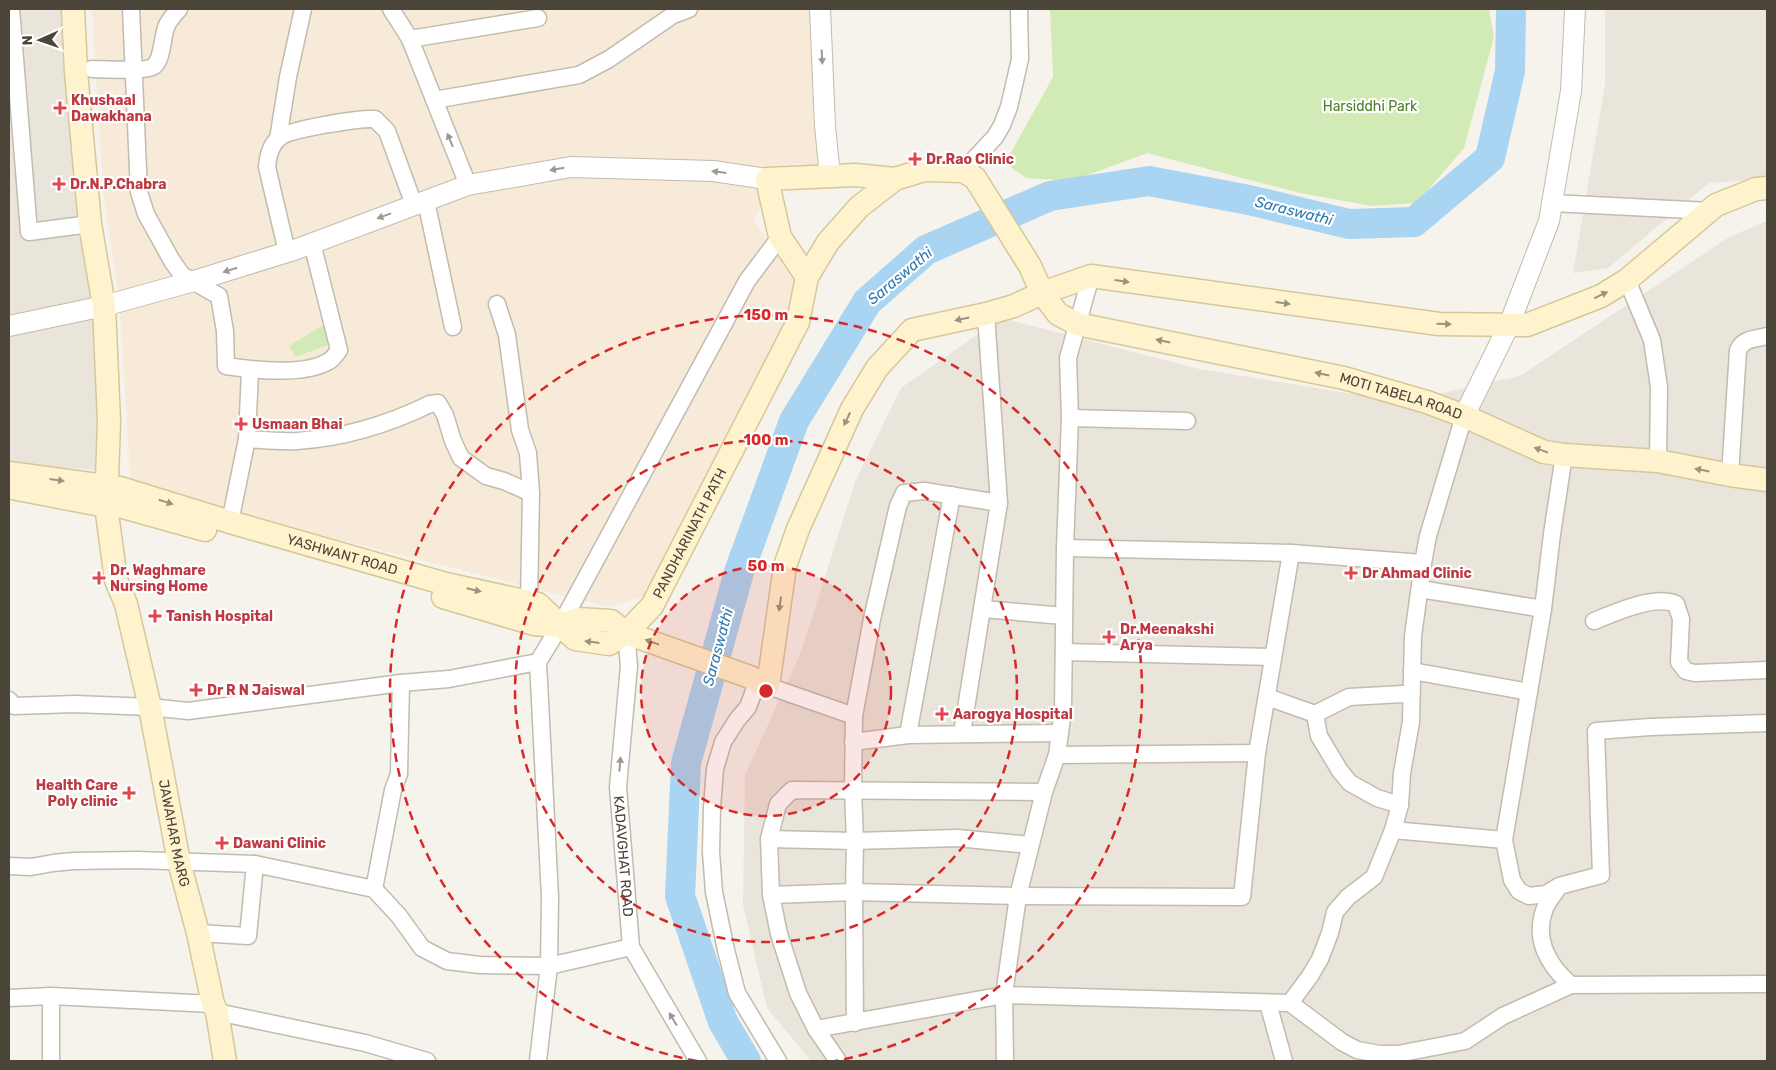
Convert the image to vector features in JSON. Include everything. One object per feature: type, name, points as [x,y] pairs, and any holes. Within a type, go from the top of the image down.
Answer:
[{"type":"main road","points":[[73,9],[76,72],[90,224],[109,304]]},
{"type":"main road","points":[[85,9],[92,69],[101,221],[109,304]]},
{"type":"main road","points":[[807,277],[780,237],[767,179],[830,176],[895,179],[924,170],[969,175],[1030,266],[1042,293],[1067,319]]},
{"type":"main road","name":"PANDHARINATH PATH","points":[[560,626],[574,639],[590,643],[610,644],[626,633],[652,606],[798,322],[807,277],[828,242],[860,207],[895,179]]},
{"type":"main road","points":[[1030,266],[1082,279],[1439,324],[1527,325],[1601,296],[1627,280],[1716,206],[1756,189],[1767,188]]},
{"type":"main road","points":[[626,633],[759,682],[785,566],[798,529],[852,409],[877,368],[912,330],[1014,306],[1042,293],[1082,279]]},
{"type":"main road","name":"JAWAHAR MARG","points":[[109,304],[120,420],[113,497],[116,580],[126,604],[150,707],[179,862],[198,933],[225,1061]]},
{"type":"main road","name":"MOTI TABELA ROAD","points":[[1014,306],[1344,378],[1427,402],[1464,416],[1544,452],[1658,461],[1767,480]]},
{"type":"main road","points":[[9,473],[113,497],[534,624],[560,626]]},
{"type":"main road","points":[[9,487],[113,497]]},
{"type":"main road","name":"YASHWANT ROAD","points":[[113,497],[230,522],[446,584],[538,604],[560,626]]},
{"type":"street","points":[[11,9],[15,139],[30,232],[90,224]]},
{"type":"street","points":[[131,9],[139,192],[146,214],[182,275],[219,296],[225,331],[226,366],[250,370],[308,370],[330,361],[339,350],[312,243]]},
{"type":"street","points":[[92,69],[133,69],[155,66],[167,24],[178,9]]},
{"type":"street","points":[[287,252],[267,167],[269,153],[278,139],[288,77],[303,9]]},
{"type":"street","points":[[392,9],[410,39],[468,185]]},
{"type":"street","points":[[434,100],[579,76],[609,60],[673,16],[689,9]]},
{"type":"street","points":[[820,9],[830,176]]},
{"type":"street","points":[[969,175],[1002,125],[1009,107],[1020,59],[1019,9]]},
{"type":"street","points":[[1290,1003],[1320,959],[1330,933],[1334,912],[1348,896],[1374,876],[1393,830],[1400,806],[1402,773],[1410,722],[1413,636],[1428,536],[1464,416],[1509,325],[1549,221],[1571,91],[1575,9]]},
{"type":"street","points":[[410,39],[538,18]]},
{"type":"street","points":[[278,139],[288,134],[365,118],[375,119],[387,131],[420,203],[453,327]]},
{"type":"street","points":[[9,326],[109,304],[194,281],[287,252],[468,185],[571,167],[713,171],[767,179]]},
{"type":"street","points":[[1552,203],[1710,211]]},
{"type":"street","points":[[538,1061],[549,966],[550,897],[538,662],[560,626],[747,281],[780,237]]},
{"type":"street","points":[[1005,1061],[1004,996],[1018,896],[1044,792],[1057,754],[1063,710],[1065,548],[1070,418],[1067,319],[1082,279]]},
{"type":"street","points":[[1627,280],[1652,340],[1659,387],[1658,461]]},
{"type":"street","points":[[497,304],[507,335],[520,430],[528,453],[530,493],[529,602]]},
{"type":"street","points":[[962,733],[998,503],[986,314]]},
{"type":"street","points":[[1730,475],[1738,350],[1742,343],[1748,340],[1767,336]]},
{"type":"street","points":[[230,522],[247,440],[250,370]]},
{"type":"street","points":[[247,440],[296,441],[335,436],[381,424],[430,404],[438,403],[445,415],[453,441],[462,458],[486,476],[504,481],[530,493]]},
{"type":"street","points":[[1070,418],[1187,421]]},
{"type":"street","points":[[1564,455],[1543,609],[1504,840],[1512,880],[1519,891],[1529,896],[1546,894],[1559,886],[1601,875],[1596,731],[1767,723]]},
{"type":"street","points":[[855,1023],[854,716],[872,619],[898,506],[904,493],[924,491],[998,503]]},
{"type":"street","points":[[908,735],[952,495]]},
{"type":"street","points":[[1065,548],[1291,553],[1423,563]]},
{"type":"street","points":[[771,895],[854,892],[1018,896],[1242,897],[1257,753],[1291,553]]},
{"type":"street","points":[[1420,589],[1543,609]]},
{"type":"street","points":[[1594,621],[1635,606],[1669,600],[1676,604],[1681,620],[1679,662],[1686,671],[1695,673],[1767,670]]},
{"type":"street","points":[[983,608],[1064,616]]},
{"type":"street","name":"KADAVGHAT ROAD","points":[[626,633],[629,666],[618,787],[631,947],[698,1061]]},
{"type":"street","points":[[1064,652],[1272,657]]},
{"type":"street","points":[[11,706],[76,704],[150,707],[188,711],[401,683],[449,679],[538,662]]},
{"type":"street","points":[[1412,671],[1529,692]]},
{"type":"street","points":[[778,1061],[737,993],[726,950],[714,892],[711,852],[715,769],[723,742],[748,707],[759,682],[854,716]]},
{"type":"street","points":[[374,889],[393,790],[399,774],[401,683]]},
{"type":"street","points":[[1267,697],[1315,714],[1349,697],[1403,694],[1411,696]]},
{"type":"street","points":[[1315,714],[1319,736],[1350,784],[1377,798],[1400,806]]},
{"type":"street","points":[[853,742],[908,735],[1060,733]]},
{"type":"street","points":[[1057,754],[1257,753]]},
{"type":"street","points":[[838,1061],[816,1029],[798,993],[779,934],[771,895],[769,839],[778,804],[792,790],[1044,792]]},
{"type":"street","points":[[1393,830],[1504,840]]},
{"type":"street","points":[[769,839],[957,838],[1030,845]]},
{"type":"street","points":[[9,866],[31,867],[74,861],[160,860],[254,864],[374,889],[399,916],[422,948],[447,960],[480,965],[549,966],[631,947]]},
{"type":"street","points":[[198,933],[248,936],[254,864]]},
{"type":"street","points":[[1559,886],[1546,908],[1541,932],[1546,957],[1557,973],[1571,985]]},
{"type":"street","points":[[816,1029],[1004,996],[1290,1003],[1342,1042],[1357,1050],[1380,1054],[1398,1054],[1465,1041],[1503,1016],[1571,985],[1767,984]]},
{"type":"street","points":[[51,996],[51,1061]]},
{"type":"street","points":[[9,998],[51,996],[215,1008],[365,1043],[427,1061]]},
{"type":"street","points":[[1268,1003],[1284,1061]]},
{"type":"shaded area","points":[[9,9],[61,9],[75,188],[83,257],[102,356],[95,470],[9,463]]},
{"type":"shaded area","points":[[92,9],[817,9],[824,164],[784,164],[754,220],[802,293],[644,596],[609,607],[131,487],[119,299],[103,190]]},
{"type":"shaded area","points":[[1605,9],[1767,9],[1767,179],[1709,183],[1608,268],[1573,273],[1605,84]]},
{"type":"shaded area","points":[[1767,221],[1767,1061],[811,1061],[767,1008],[743,905],[745,775],[801,652],[855,482],[901,388],[1001,318],[1199,369],[1402,402],[1520,376],[1731,236]]},
{"type":"green space","name":"Harsiddhi Park","points":[[1050,9],[1489,9],[1494,37],[1464,148],[1417,203],[1372,206],[1300,193],[1147,153],[1072,181],[1026,178],[1005,163],[1053,77]]},
{"type":"green space","points":[[333,319],[341,340],[296,357],[289,346]]},
{"type":"waterway","name":"Saraswathi","points":[[746,1061],[723,1022],[680,896],[686,763],[739,572],[794,421],[867,302],[926,250],[1050,196],[1149,181],[1249,200],[1349,224],[1414,222],[1490,158],[1510,71],[1511,9]]},
{"type":"place","name":"Khushaal Dawakhana","points":[[60,108]]},
{"type":"place","name":"Dr.Rao Clinic","points":[[915,159]]},
{"type":"place","name":"Dr.N.P.Chabra","points":[[59,184]]},
{"type":"place","name":"Usmaan Bhai","points":[[241,424]]},
{"type":"place","name":"Dr Ahmad Clinic","points":[[1351,573]]},
{"type":"place","name":"Dr. Waghmare Nursing Home","points":[[99,578]]},
{"type":"place","name":"Tanish Hospital","points":[[155,616]]},
{"type":"place","name":"Dr.Meenakshi Arya","points":[[1109,637]]},
{"type":"place","name":"Dr R N Jaiswal","points":[[196,690]]},
{"type":"place","name":"Aarogya Hospital","points":[[942,714]]},
{"type":"place","name":"Health Care Poly clinic","points":[[129,793]]},
{"type":"place","name":"Dawani Clinic","points":[[222,843]]}]
